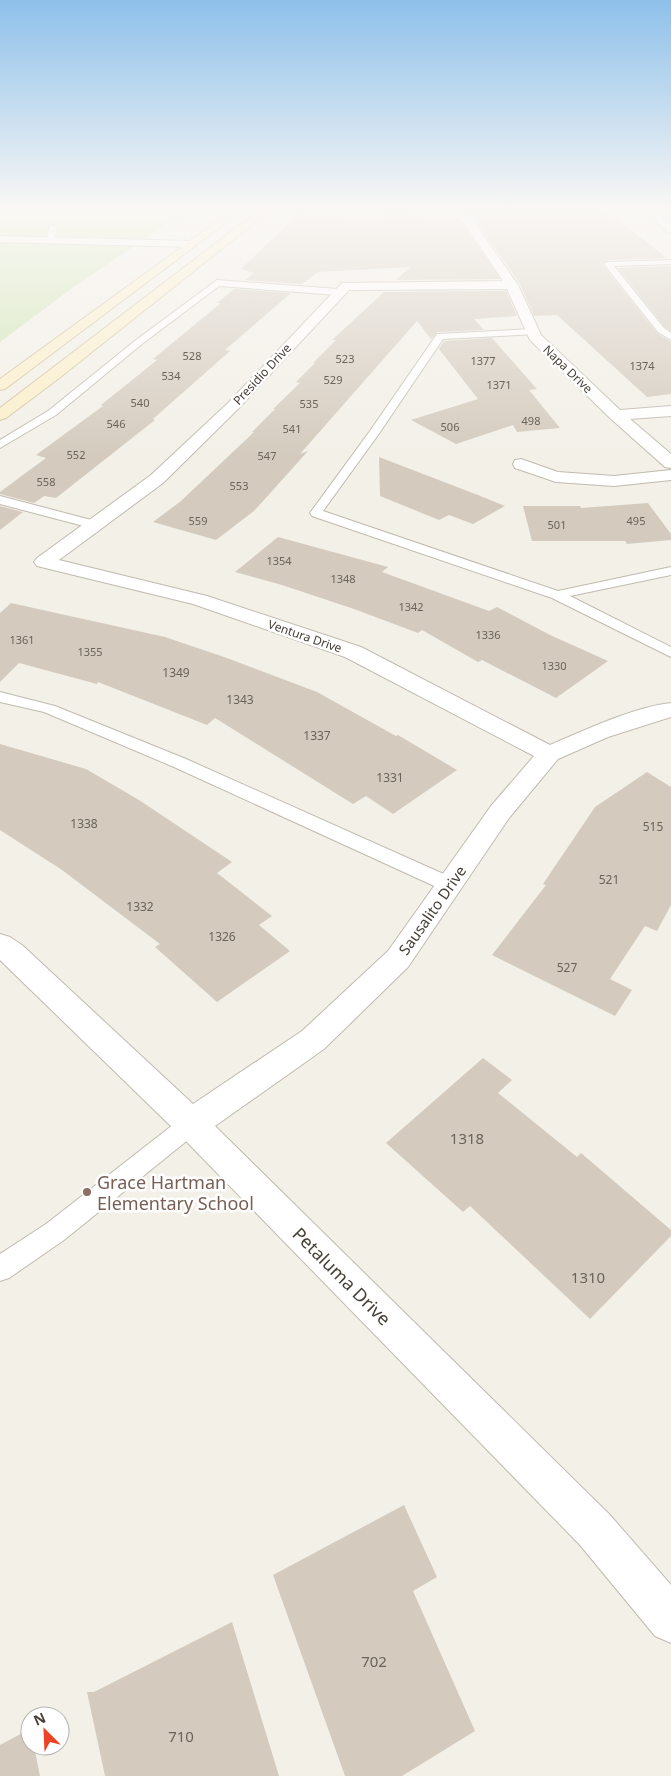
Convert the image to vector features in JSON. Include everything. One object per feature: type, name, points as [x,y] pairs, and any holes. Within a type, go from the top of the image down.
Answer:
[{"type":"main road","points":[[0,386],[128,291]]},
{"type":"main road","points":[[0,415],[163,291]]},
{"type":"street","name":"Napa Drive","points":[[515,291],[535,337],[616,415],[671,463]]},
{"type":"street","name":"Presidio Drive","points":[[44,562],[157,479],[233,406],[338,292]]},
{"type":"street","points":[[616,415],[671,411]]},
{"type":"street","points":[[521,464],[556,478],[614,481],[671,475]]},
{"type":"street","name":"Ventura Drive","points":[[44,562],[200,600],[352,652],[549,754]]},
{"type":"street","name":"Sausalito Drive","points":[[191,1124],[313,1040],[398,959],[500,812],[549,754],[600,732],[671,710]]},
{"type":"street","name":"Petaluma Drive","points":[[0,945],[12,953],[191,1124],[595,1530],[671,1620]]},
{"type":"lane","points":[[0,445],[52,413],[139,342],[209,291]]},
{"type":"lane","points":[[321,291],[338,292]]},
{"type":"lane","points":[[630,291],[661,330],[671,338]]},
{"type":"lane","points":[[533,332],[440,336],[374,433],[316,513],[557,595],[671,653]]},
{"type":"lane","points":[[0,500],[95,525]]},
{"type":"lane","points":[[557,595],[671,571]]},
{"type":"lane","points":[[0,697],[49,708],[450,884]]},
{"type":"lane","points":[[0,1269],[55,1232],[191,1124]]},
{"type":"green space","points":[[0,291],[68,291],[0,342]]},
{"type":"building","points":[[232,291],[291,293],[225,350],[230,351],[153,419],[155,420],[56,498],[44,496],[34,503],[0,494],[0,492],[46,458],[36,455],[103,406],[101,405],[157,360],[153,359],[221,303],[217,303]]},
{"type":"building","points":[[506,291],[517,316],[474,319],[484,330],[437,332],[431,339],[417,321],[300,454],[308,451],[254,511],[216,540],[153,522],[181,501],[254,432],[252,432],[300,383],[296,382],[336,340],[332,340],[384,292]]},
{"type":"building","points":[[523,291],[623,291],[657,333],[671,342],[671,394],[647,397],[557,315],[534,316]]},
{"type":"building","points":[[636,291],[671,291],[671,331],[665,327]]},
{"type":"building","points":[[492,338],[537,389],[529,390],[560,428],[517,432],[513,425],[456,444],[411,420],[478,399],[439,349],[444,341]]},
{"type":"building","points":[[379,457],[505,506],[473,524],[449,515],[439,520],[380,496]]},
{"type":"building","points":[[648,503],[671,534],[671,540],[627,544],[625,541],[532,541],[523,506],[580,506],[581,508]]},
{"type":"building","points":[[0,506],[23,512],[0,530]]},
{"type":"building","points":[[278,537],[388,567],[382,572],[489,611],[497,607],[550,635],[608,661],[556,698],[482,660],[478,662],[422,630],[418,633],[282,585],[235,572]]},
{"type":"building","points":[[11,603],[165,637],[227,658],[317,692],[396,736],[398,735],[457,770],[393,814],[366,796],[353,804],[215,718],[207,725],[98,682],[97,684],[19,663],[0,682],[0,613]]},
{"type":"building","points":[[0,744],[86,769],[139,800],[232,862],[217,873],[272,916],[259,925],[290,951],[217,1002],[155,947],[160,944],[62,870],[0,830]]},
{"type":"building","points":[[647,772],[671,787],[671,905],[657,931],[645,926],[610,979],[632,990],[615,1016],[492,955],[546,885],[543,884],[595,807]]},
{"type":"building","points":[[483,1058],[512,1080],[498,1093],[577,1157],[581,1153],[671,1230],[671,1236],[590,1319],[470,1206],[463,1212],[386,1143]]},
{"type":"building","points":[[404,1505],[437,1577],[413,1591],[475,1731],[402,1776],[345,1776],[273,1575]]},
{"type":"building","points":[[232,1622],[279,1776],[105,1776],[87,1692],[94,1692]]},
{"type":"building","points":[[20,1734],[20,1756],[36,1756],[40,1776],[0,1776],[0,1745]]},
{"type":"place","name":"Grace Hartman Elementary School","points":[[87,1192]]}]
